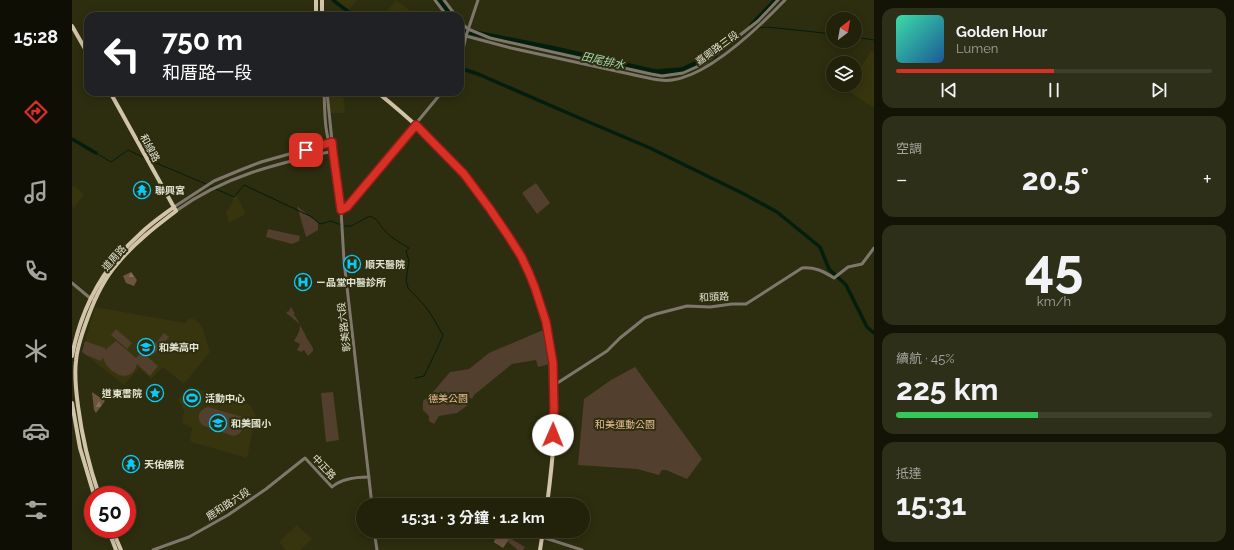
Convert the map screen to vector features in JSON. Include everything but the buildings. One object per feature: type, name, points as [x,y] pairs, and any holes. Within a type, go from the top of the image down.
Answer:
[{"type":"main road","points":[[316,0],[316,12]]},
{"type":"main road","points":[[322,0],[322,12]]},
{"type":"main road","points":[[72,26],[84,47]]},
{"type":"main road","name":"和線路","points":[[112,96],[175,209]]},
{"type":"main road","points":[[382,96],[416,125],[464,174],[490,209],[521,256],[535,288],[546,322],[553,363],[553,440],[548,498]]},
{"type":"main road","name":"道周路","points":[[72,356],[80,322],[92,299],[117,263],[142,238],[175,209]]},
{"type":"main road","name":"道周路","points":[[92,299],[76,361],[75,385],[85,452],[96,486]]},
{"type":"main road","points":[[72,404],[80,448],[91,486]]},
{"type":"main road","points":[[111,538],[115,549]]},
{"type":"main road","points":[[116,538],[121,550]]},
{"type":"main road","points":[[540,550],[542,538]]},
{"type":"street","points":[[435,0],[444,12]]},
{"type":"street","points":[[444,0],[453,12]]},
{"type":"street","points":[[464,47],[468,29],[478,0]]},
{"type":"street","name":"嘉卿路三段","points":[[464,26],[468,29],[490,38],[662,76],[686,72],[703,64],[758,21],[778,0]]},
{"type":"street","name":"嘉卿路三段","points":[[464,33],[511,48],[559,59],[660,80],[671,80],[683,78],[699,72],[721,57],[761,24],[785,0]]},
{"type":"street","name":"彰美路六段","points":[[325,96],[341,210],[344,261],[371,498]]},
{"type":"street","name":"彰美路六段","points":[[327,96],[331,143]]},
{"type":"street","points":[[341,210],[347,207],[439,96]]},
{"type":"street","name":"道周路","points":[[175,209],[214,181],[238,170],[261,162],[331,143]]},
{"type":"street","name":"道周路","points":[[175,209],[243,175],[279,164],[333,152]]},
{"type":"street","name":"和頭路","points":[[554,384],[596,359],[645,318],[687,306],[710,307],[746,304],[802,268],[809,267],[819,269],[834,278],[848,267],[862,264],[874,248]]},
{"type":"street","points":[[72,283],[92,299]]},
{"type":"street","name":"中正路","points":[[305,458],[332,487],[336,484],[349,480],[369,477]]},
{"type":"street","name":"鹿和路六段","points":[[153,550],[189,537],[226,516],[266,489],[305,458]]},
{"type":"street","points":[[375,538],[377,550]]},
{"type":"street","points":[[545,538],[582,550]]},
{"type":"shaded area","points":[[335,0],[357,0],[348,11]]},
{"type":"shaded area","points":[[396,0],[409,10],[408,12],[386,12]]},
{"type":"shaded area","points":[[871,51],[874,52],[874,108],[850,92],[862,92],[862,66]]},
{"type":"shaded area","points":[[329,96],[343,96],[345,113],[330,113]]},
{"type":"shaded area","points":[[74,186],[84,194],[74,208],[72,206],[72,187]]},
{"type":"shaded area","points":[[236,194],[246,214],[229,223],[226,212]]},
{"type":"shaded area","name":"和美高中","points":[[95,307],[185,323],[189,318],[194,319],[203,329],[210,352],[184,384],[163,367],[151,379],[139,368],[124,385],[82,352]]},
{"type":"shaded area","name":"和美國小","points":[[189,387],[208,391],[247,403],[251,406],[256,416],[247,458],[191,442],[190,438],[192,428],[182,423],[184,411],[178,400]]},
{"type":"shaded area","points":[[297,525],[312,539],[300,550],[286,550],[279,542]]},
{"type":"green space","points":[[536,183],[550,203],[537,214],[522,193]]},
{"type":"green space","points":[[297,206],[318,223],[318,230],[306,237]]},
{"type":"green space","points":[[268,229],[300,236],[299,241],[292,244],[266,237]]},
{"type":"green space","points":[[131,272],[137,280],[134,286],[126,283],[123,276]]},
{"type":"green space","points":[[291,307],[295,314],[293,314],[300,324],[286,313],[288,311],[290,312],[289,310]]},
{"type":"green space","points":[[300,325],[313,348],[313,351],[308,356],[304,350],[301,352],[297,350],[300,344],[294,341],[299,332]]},
{"type":"green space","points":[[116,329],[132,343],[127,349],[111,335]]},
{"type":"green space","name":"德美公園","points":[[543,330],[550,364],[538,367],[536,360],[512,364],[474,395],[472,399],[466,396],[463,402],[468,405],[457,413],[439,416],[434,424],[429,421],[429,416],[423,410],[423,401],[450,372],[469,369],[489,353]]},
{"type":"green space","points":[[164,333],[169,337],[154,354],[150,350]]},
{"type":"green space","points":[[85,341],[105,348],[105,350],[116,341],[136,358],[142,352],[158,366],[150,376],[137,364],[134,371],[130,375],[119,375],[109,368],[103,357],[101,361],[82,352]]},
{"type":"green space","name":"和美運動公園","points":[[635,367],[702,459],[687,479],[666,470],[662,470],[659,475],[637,469],[578,465],[584,399],[611,380]]},
{"type":"green space","name":"活動中心","points":[[187,389],[201,394],[197,407],[182,402]]},
{"type":"green space","points":[[92,392],[105,401],[96,413],[94,410]]},
{"type":"green space","points":[[333,392],[339,440],[326,442],[321,393]]},
{"type":"green space","points":[[208,407],[246,418],[245,422],[243,421],[241,431],[233,436],[202,425],[199,420],[199,414],[202,410]]},
{"type":"green space","points":[[495,538],[510,538],[503,548],[494,542]]},
{"type":"green space","points":[[510,538],[525,547],[523,550],[518,550],[508,542]]},
{"type":"waterway","points":[[333,0],[349,12]]},
{"type":"waterway","name":"田尾排水","points":[[439,0],[449,12]]},
{"type":"waterway","points":[[751,25],[775,0]]},
{"type":"waterway","points":[[759,28],[767,27],[826,33]]},
{"type":"waterway","name":"田尾排水","points":[[464,30],[655,72],[682,70],[715,55]]},
{"type":"waterway","points":[[862,38],[874,40]]},
{"type":"waterway","points":[[464,69],[650,148],[744,194],[777,212],[820,247],[829,269],[846,285],[867,327],[874,333]]},
{"type":"waterway","points":[[72,139],[96,153]]},
{"type":"waterway","points":[[96,153],[111,162],[128,150],[145,158]]},
{"type":"waterway","points":[[149,160],[213,187]]},
{"type":"waterway","points":[[216,189],[234,197],[244,185],[312,217],[320,224],[331,221],[341,225]]},
{"type":"waterway","points":[[344,226],[351,226],[370,216],[377,221],[390,236],[409,248],[406,251],[409,261],[406,280],[408,288],[425,306],[443,335],[424,376],[415,378]]},
{"type":"place","name":"聯興宮","points":[[142,190]]},
{"type":"place","name":"順天醫院","points":[[352,264]]},
{"type":"place","name":"ㄧ品堂中醫診所","points":[[303,282]]},
{"type":"place","name":"和美高中","points":[[146,347]]},
{"type":"place","name":"道東書院","points":[[155,393]]},
{"type":"place","name":"活動中心","points":[[192,398]]},
{"type":"place","name":"和美國小","points":[[218,423]]},
{"type":"place","name":"天佑佛院","points":[[131,464]]},
{"type":"route","points":[[306,150],[332,142],[341,210],[347,207],[416,125],[464,174],[490,209],[521,256],[535,288],[546,322],[553,363],[553,435]]}]
